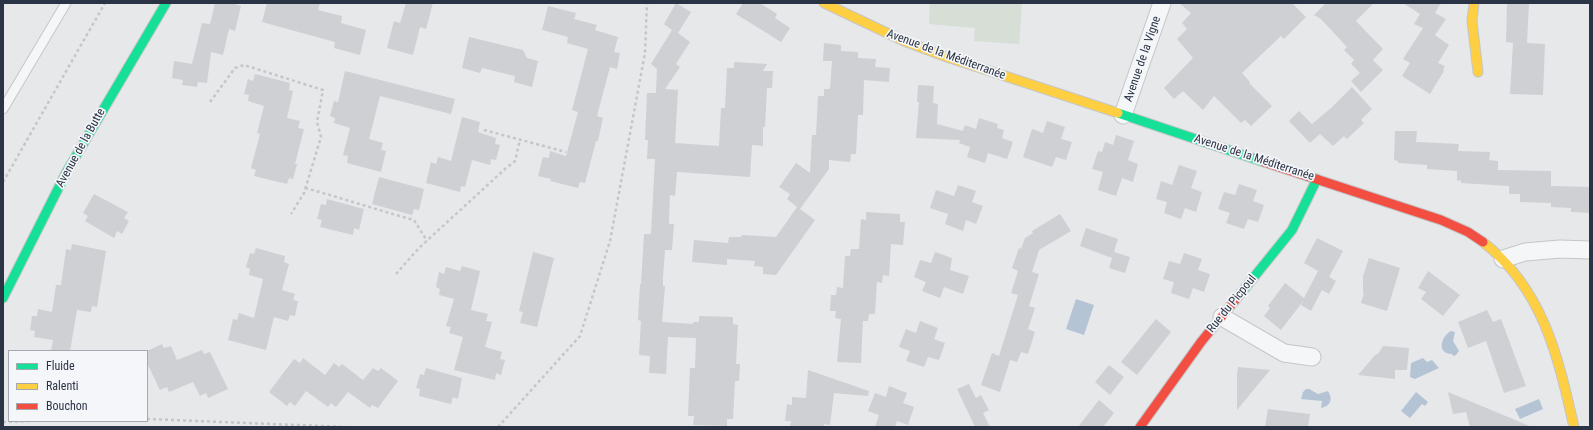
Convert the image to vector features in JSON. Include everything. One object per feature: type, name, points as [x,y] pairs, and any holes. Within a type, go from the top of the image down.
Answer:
[{"type":"street","name":"Avenue de la Butte","points":[[3,298],[66,173],[166,3]]},
{"type":"street","name":"Avenue de la Méditerranée","points":[[824,3],[872,27],[911,44],[947,57],[1441,220],[1477,237],[1503,259],[1532,294],[1550,335],[1566,388],[1574,427]]},
{"type":"street","name":"Avenue de la Vigne","points":[[1123,115],[1162,3]]},
{"type":"street","points":[[1474,3],[1472,21],[1478,72]]},
{"type":"street","name":"Rue du Picpoul","points":[[1140,427],[1201,342],[1292,230],[1317,179]]},
{"type":"street","points":[[1503,259],[1525,252],[1560,249],[1590,250]]},
{"type":"street","points":[[1222,317],[1284,353],[1312,358]]},
{"type":"lane","points":[[3,109],[6,94],[66,3]]},
{"type":"path","points":[[3,182],[105,3]]},
{"type":"path","points":[[498,427],[580,336],[610,241],[645,53],[648,3]]},
{"type":"path","points":[[210,102],[236,68],[244,65],[323,90],[318,122],[321,137],[305,188],[291,214]]},
{"type":"path","points":[[484,130],[566,152]]},
{"type":"path","points":[[396,274],[427,241],[515,161],[520,140]]},
{"type":"path","points":[[305,188],[414,220],[427,241]]},
{"type":"path","points":[[148,419],[347,427]]},
{"type":"shaded area","points":[[930,3],[1022,3],[1019,44],[974,41],[975,28],[929,24]]},
{"type":"water","points":[[1076,299],[1094,305],[1084,335],[1066,329]]},
{"type":"water","points":[[1451,331],[1455,332],[1453,341],[1459,351],[1453,356],[1452,354],[1444,351],[1442,348],[1443,340]]},
{"type":"water","points":[[1423,358],[1427,362],[1432,360],[1439,368],[1415,379],[1410,377],[1411,363]]},
{"type":"water","points":[[1306,389],[1318,394],[1328,391],[1331,399],[1329,404],[1321,408],[1322,401],[1301,399],[1303,392]]},
{"type":"water","points":[[1416,392],[1428,402],[1425,406],[1422,404],[1410,418],[1401,411]]},
{"type":"water","points":[[1539,399],[1543,409],[1520,419],[1515,409]]},
{"type":"building","points":[[215,3],[231,3],[241,6],[235,31],[229,29],[223,55],[211,52],[207,83],[198,82],[197,87],[182,85],[183,80],[172,78],[174,61],[192,64],[202,23],[210,24]]},
{"type":"building","points":[[267,3],[320,3],[318,10],[342,16],[341,23],[366,30],[360,55],[334,48],[335,42],[262,22]]},
{"type":"building","points":[[406,3],[433,3],[426,29],[420,27],[413,55],[387,48],[394,21],[400,23]]},
{"type":"building","points":[[676,3],[691,12],[678,33],[690,42],[676,64],[680,67],[665,89],[678,90],[675,143],[719,146],[721,108],[725,108],[727,68],[734,68],[734,62],[767,64],[763,71],[773,71],[772,88],[767,88],[765,127],[763,127],[763,146],[752,145],[750,177],[677,172],[675,196],[670,195],[669,224],[674,224],[672,250],[665,250],[663,286],[665,286],[662,322],[693,324],[693,322],[699,322],[699,316],[733,317],[733,324],[738,325],[736,364],[740,364],[739,381],[735,381],[733,419],[727,419],[727,426],[693,425],[694,416],[688,416],[690,368],[695,368],[696,338],[668,337],[666,374],[649,373],[650,356],[639,355],[641,321],[638,320],[644,234],[651,234],[655,159],[647,159],[648,140],[645,140],[647,93],[656,93],[657,69],[651,64],[672,30],[664,24]]},
{"type":"building","points":[[743,3],[760,3],[777,14],[775,18],[790,28],[781,42],[736,14]]},
{"type":"building","points":[[1179,3],[1292,3],[1306,17],[1284,39],[1281,36],[1242,73],[1250,82],[1249,83],[1272,106],[1251,126],[1245,120],[1241,123],[1214,96],[1203,110],[1183,91],[1174,99],[1164,88],[1193,58],[1177,39],[1187,29],[1182,23],[1191,13]]},
{"type":"building","points":[[1326,3],[1374,3],[1356,21],[1383,49],[1373,60],[1383,70],[1361,92],[1351,81],[1360,73],[1351,64],[1354,60],[1344,50],[1347,47],[1321,19],[1314,15]]},
{"type":"building","points":[[1403,3],[1441,3],[1435,13],[1446,19],[1435,35],[1449,45],[1438,63],[1445,66],[1444,71],[1430,94],[1402,76],[1410,63],[1403,59],[1423,28],[1414,24],[1420,14]]},
{"type":"building","points":[[1507,3],[1529,3],[1527,43],[1545,44],[1543,95],[1510,94],[1513,43],[1506,42]]},
{"type":"building","points":[[548,6],[576,13],[574,19],[597,25],[595,30],[618,37],[614,52],[620,53],[617,69],[610,67],[597,116],[603,118],[598,141],[596,141],[585,183],[580,182],[578,188],[550,181],[551,179],[538,176],[543,157],[549,158],[550,151],[566,156],[578,112],[572,110],[588,49],[567,43],[568,37],[542,30]]},
{"type":"building","points":[[469,37],[523,50],[527,58],[538,61],[532,87],[514,82],[515,76],[482,68],[480,73],[462,68]]},
{"type":"building","points":[[824,43],[841,45],[841,51],[858,52],[858,58],[876,59],[875,67],[890,68],[889,82],[864,80],[863,115],[858,115],[856,154],[851,154],[850,162],[829,160],[829,169],[800,209],[815,220],[776,275],[763,274],[763,267],[754,266],[755,261],[727,259],[727,265],[692,262],[694,240],[728,243],[729,237],[741,237],[742,235],[776,237],[797,207],[787,199],[790,194],[779,187],[796,163],[810,173],[812,135],[816,135],[818,96],[824,96],[824,89],[830,89],[832,61],[823,61]]},
{"type":"building","points":[[345,71],[455,99],[451,114],[380,96],[369,139],[383,143],[381,150],[386,151],[381,172],[347,163],[348,156],[343,155],[350,128],[334,123],[335,118],[330,116],[334,101],[338,102]]},
{"type":"building","points":[[255,74],[290,83],[289,90],[293,91],[287,118],[300,121],[298,128],[304,129],[295,164],[297,164],[293,179],[289,178],[287,184],[254,176],[256,170],[251,168],[260,134],[257,133],[264,106],[248,101],[249,95],[244,94],[248,79],[253,81]]},
{"type":"building","points":[[918,85],[934,86],[933,103],[938,104],[937,124],[963,131],[965,125],[976,129],[979,118],[998,124],[997,128],[1004,130],[1002,138],[1013,142],[1007,159],[988,153],[985,163],[967,157],[970,147],[959,143],[960,140],[916,138],[919,102],[917,102]]},
{"type":"building","points":[[1352,87],[1372,109],[1361,120],[1364,123],[1347,139],[1344,136],[1333,146],[1320,134],[1310,143],[1289,121],[1299,111],[1312,124]]},
{"type":"building","points":[[462,117],[480,122],[478,132],[496,138],[495,144],[500,145],[496,160],[491,159],[490,165],[472,160],[465,187],[461,186],[460,192],[426,183],[431,162],[436,164],[438,157],[451,161]]},
{"type":"building","points":[[1047,121],[1065,127],[1061,139],[1072,142],[1066,160],[1056,157],[1052,167],[1023,157],[1032,129],[1043,133]]},
{"type":"building","points":[[1395,131],[1417,131],[1416,142],[1459,144],[1458,151],[1490,152],[1489,160],[1498,161],[1498,170],[1551,171],[1551,186],[1590,187],[1590,213],[1571,212],[1571,208],[1551,207],[1551,203],[1520,202],[1520,194],[1509,194],[1509,186],[1461,183],[1461,180],[1457,181],[1457,171],[1427,169],[1427,165],[1398,163],[1398,161],[1394,160]]},
{"type":"building","points":[[1116,135],[1134,141],[1128,160],[1138,164],[1133,182],[1122,178],[1116,196],[1098,190],[1103,172],[1092,169],[1098,151],[1102,152],[1105,142],[1113,145]]},
{"type":"building","points":[[1179,165],[1197,171],[1191,188],[1202,192],[1196,212],[1185,208],[1181,219],[1164,213],[1167,202],[1156,199],[1161,181],[1172,185]]},
{"type":"building","points":[[379,177],[424,189],[419,210],[414,209],[412,215],[372,204]]},
{"type":"building","points":[[1239,184],[1257,190],[1253,201],[1264,205],[1258,222],[1248,219],[1244,229],[1226,223],[1230,213],[1218,209],[1224,192],[1235,195]]},
{"type":"building","points":[[958,185],[976,191],[972,202],[983,206],[976,224],[966,220],[963,231],[945,224],[948,214],[930,208],[936,190],[954,196]]},
{"type":"building","points":[[94,194],[128,212],[124,218],[129,221],[122,234],[117,231],[114,238],[85,221],[88,216],[83,213]]},
{"type":"building","points":[[327,199],[364,209],[359,230],[354,228],[353,235],[320,227],[322,220],[317,219],[321,204],[326,205]]},
{"type":"building","points":[[866,212],[900,214],[900,222],[905,222],[903,245],[891,244],[889,276],[883,275],[882,283],[877,282],[875,314],[869,314],[868,321],[863,321],[861,363],[837,362],[841,319],[835,318],[836,311],[830,311],[831,295],[836,295],[837,287],[843,288],[845,256],[850,256],[851,249],[859,249],[861,219],[866,220]]},
{"type":"building","points":[[1060,214],[1071,231],[1039,250],[1032,272],[1039,274],[1029,306],[1035,308],[1028,329],[1035,332],[1028,354],[1021,352],[1017,362],[1010,360],[1000,392],[981,385],[992,353],[999,356],[1018,295],[1011,293],[1018,271],[1012,268],[1019,248],[1021,249],[1025,238],[1033,233],[1032,231]]},
{"type":"building","points":[[1086,228],[1118,239],[1112,258],[1080,246]]},
{"type":"building","points":[[1317,238],[1343,251],[1329,277],[1336,281],[1329,294],[1322,290],[1311,311],[1301,305],[1304,300],[1281,330],[1264,316],[1270,308],[1268,306],[1285,283],[1304,298],[1318,271],[1304,263]]},
{"type":"building","points":[[72,244],[106,251],[97,307],[92,306],[91,312],[77,310],[70,350],[51,350],[53,340],[34,337],[35,331],[30,330],[32,316],[37,316],[38,309],[52,312],[56,285],[61,285],[66,249],[71,250]]},
{"type":"building","points":[[256,248],[285,256],[284,262],[289,264],[282,290],[295,294],[293,300],[298,301],[295,316],[290,315],[288,321],[274,317],[266,350],[228,340],[233,319],[237,320],[239,313],[254,318],[263,279],[249,275],[250,269],[246,267],[250,253],[254,254]]},
{"type":"building","points":[[533,252],[554,258],[537,327],[520,323],[523,312],[519,311]]},
{"type":"building","points":[[935,252],[952,258],[950,270],[969,276],[963,294],[944,287],[940,298],[922,291],[926,282],[914,277],[920,260],[931,263]]},
{"type":"building","points":[[1114,252],[1130,257],[1125,273],[1109,268]]},
{"type":"building","points":[[1184,253],[1202,259],[1198,270],[1210,274],[1204,292],[1193,288],[1189,299],[1171,293],[1174,282],[1163,279],[1169,261],[1180,264]]},
{"type":"building","points":[[1369,258],[1400,268],[1387,311],[1361,303],[1364,293],[1363,276]]},
{"type":"building","points":[[462,266],[480,271],[471,310],[488,314],[486,321],[492,322],[485,347],[502,352],[500,359],[505,360],[501,375],[496,373],[495,380],[454,370],[463,337],[449,333],[451,327],[446,326],[454,299],[439,295],[440,289],[436,287],[439,272],[444,274],[446,267],[460,271]]},
{"type":"building","points":[[1428,271],[1460,295],[1443,316],[1421,299],[1426,292],[1418,288]]},
{"type":"building","points":[[1487,310],[1493,322],[1501,319],[1526,386],[1504,393],[1486,341],[1468,348],[1458,322]]},
{"type":"building","points":[[1156,319],[1171,332],[1137,375],[1121,362]]},
{"type":"building","points":[[920,321],[938,328],[934,339],[945,343],[939,360],[928,357],[924,367],[906,361],[910,351],[899,347],[906,329],[916,333]]},
{"type":"building","points":[[162,344],[164,348],[171,346],[177,360],[202,350],[204,354],[210,352],[228,389],[208,398],[206,393],[200,396],[193,382],[169,392],[167,387],[160,390],[148,365],[148,351]]},
{"type":"building","points":[[1383,346],[1409,348],[1407,370],[1395,370],[1395,379],[1358,375],[1376,354],[1378,354]]},
{"type":"building","points":[[303,358],[325,375],[334,363],[339,367],[342,364],[363,380],[373,368],[378,371],[381,368],[398,381],[378,408],[372,405],[370,408],[348,392],[336,407],[331,403],[328,407],[306,391],[295,406],[290,402],[287,406],[269,392],[294,359],[300,363]]},
{"type":"building","points":[[1109,365],[1124,377],[1110,395],[1095,382]]},
{"type":"building","points":[[1238,367],[1270,370],[1237,410],[1237,375]]},
{"type":"building","points":[[426,368],[462,378],[458,399],[453,397],[451,404],[419,396],[420,389],[416,388],[420,374],[424,375]]},
{"type":"building","points":[[808,370],[869,391],[868,396],[834,393],[830,425],[824,424],[824,427],[790,427],[791,421],[785,421],[787,404],[792,405],[792,397],[806,398]]},
{"type":"building","points":[[969,384],[976,398],[981,395],[989,410],[983,413],[990,427],[975,427],[957,389]]},
{"type":"building","points":[[889,386],[907,393],[903,403],[914,407],[908,425],[897,421],[895,427],[875,427],[879,415],[868,411],[875,393],[886,397]]},
{"type":"building","points":[[1448,392],[1532,427],[1470,427],[1466,412],[1453,414]]},
{"type":"building","points":[[1099,400],[1114,413],[1103,427],[1078,427]]},
{"type":"building","points":[[1268,409],[1310,414],[1308,427],[1265,427]]},
{"type":"traffic: fast","points":[[3,298],[66,173],[166,3]]},
{"type":"traffic: fast","points":[[1118,113],[1264,162]]},
{"type":"traffic: fast","points":[[1241,293],[1292,230],[1317,179]]},
{"type":"traffic: slow","points":[[824,3],[904,41],[947,57],[1118,113]]},
{"type":"traffic: slow","points":[[1474,3],[1472,21],[1478,72]]},
{"type":"traffic: slow","points":[[1483,242],[1503,261],[1520,281],[1534,302],[1554,350],[1574,427]]},
{"type":"traffic: jam","points":[[1264,162],[1441,220],[1468,232],[1483,242]]},
{"type":"traffic: jam","points":[[1140,427],[1201,342],[1241,293]]}]
